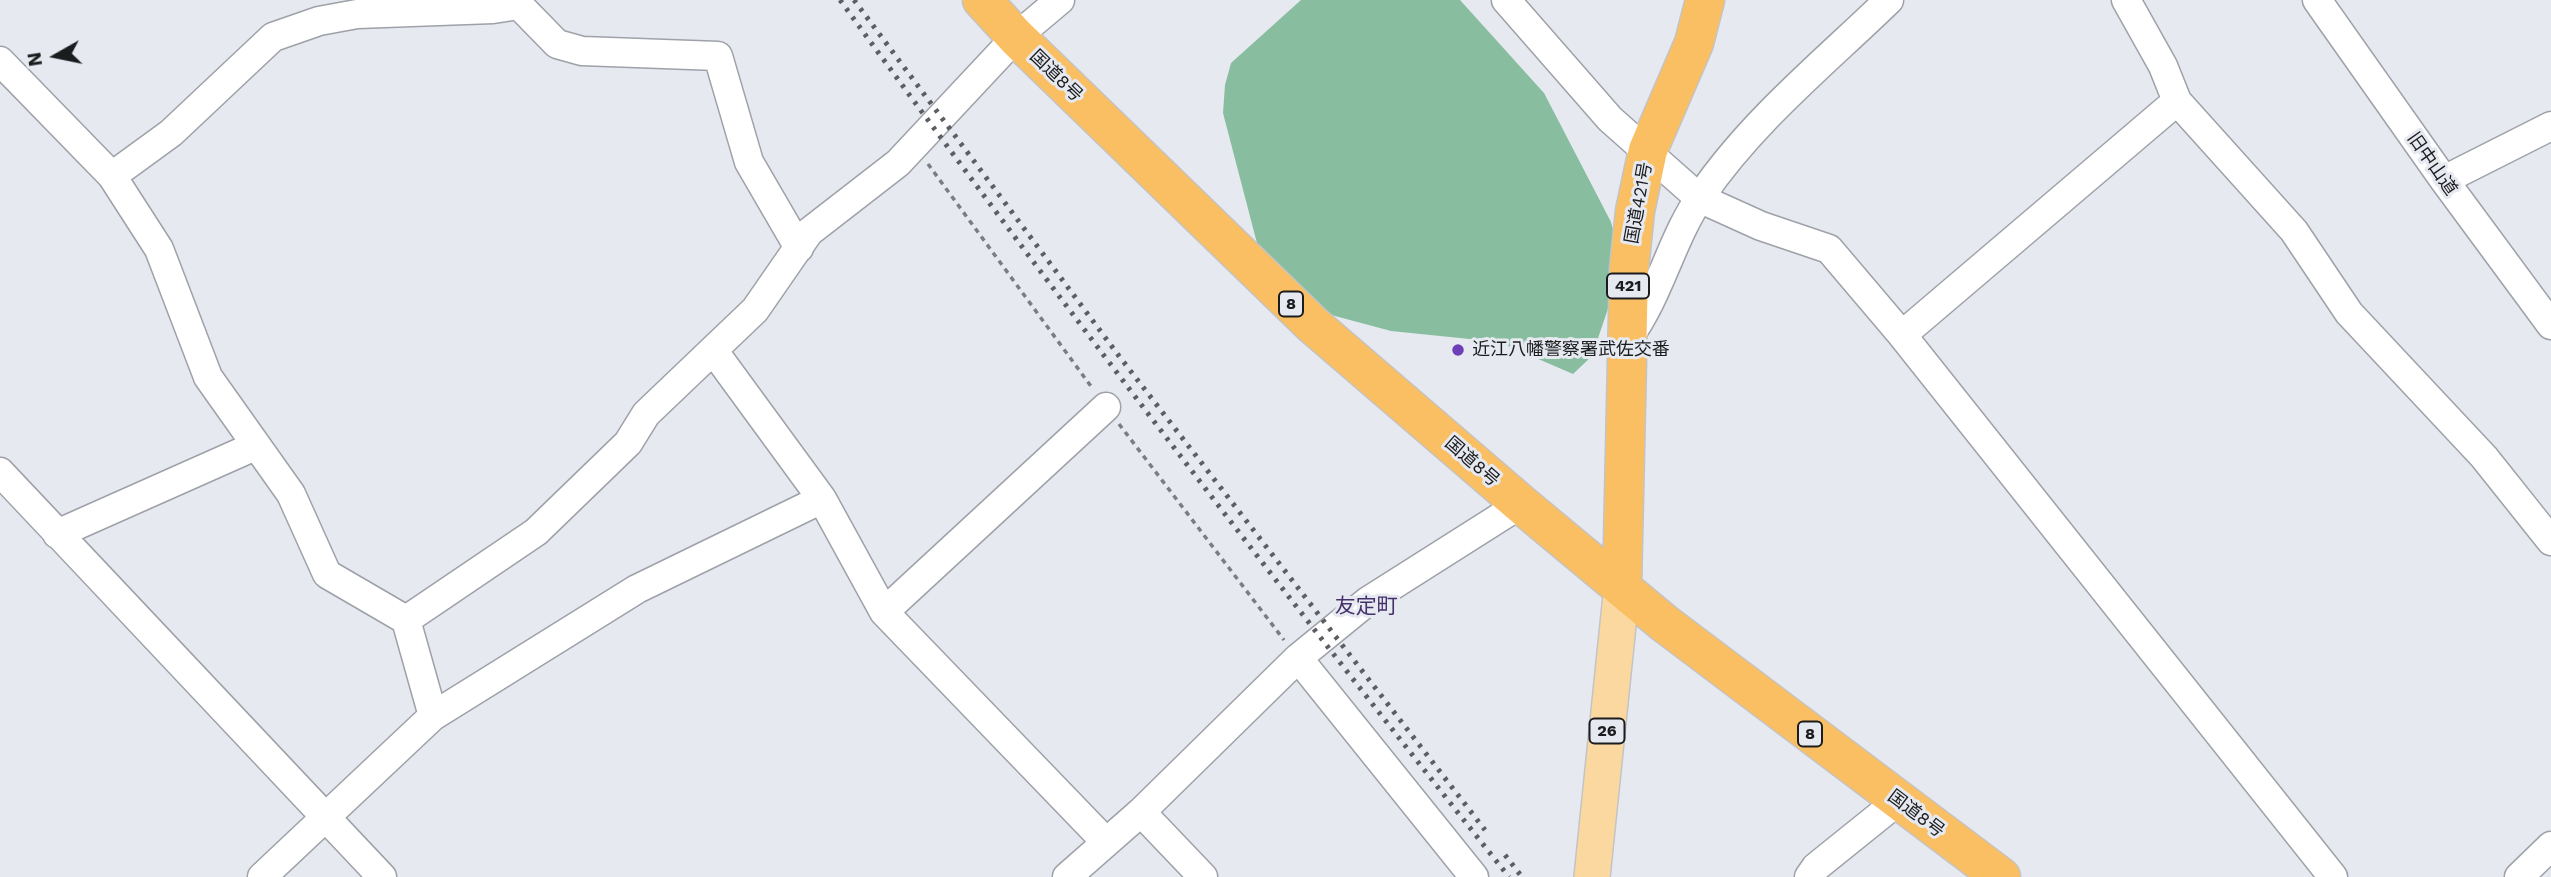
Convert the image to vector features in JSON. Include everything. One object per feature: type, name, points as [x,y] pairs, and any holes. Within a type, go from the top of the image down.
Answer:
[{"type":"highway","name":"国道8号","points":[[982,0],[1016,37],[1314,326],[1664,623],[2001,877]]},
{"type":"highway","name":"国道421号","points":[[1622,586],[1627,440],[1626,340],[1634,223],[1648,150],[1694,43],[1705,0]]},
{"type":"main road","name":"26","points":[[1598,871],[1622,586]]},
{"type":"street","points":[[406,620],[536,532],[628,443],[646,414],[755,310],[809,232],[898,163],[1016,37],[1060,0]]},
{"type":"street","points":[[1506,0],[1610,119],[1699,198],[1761,226],[1829,249],[1902,335],[2333,877]]},
{"type":"street","points":[[1626,340],[1643,318],[1699,198],[1748,134],[1889,0]]},
{"type":"street","points":[[2126,0],[2163,66],[2176,101],[2294,231],[2349,313],[2484,457],[2551,541]]},
{"type":"street","name":"旧中山道","points":[[2317,0],[2444,180],[2551,325]]},
{"type":"street","points":[[112,176],[171,133],[273,37],[319,21],[357,14],[493,9],[517,2],[557,44],[582,51],[718,56],[749,162],[799,248]]},
{"type":"street","points":[[0,61],[112,176],[159,249],[208,377],[291,494],[327,574],[406,620],[433,716]]},
{"type":"street","points":[[1902,335],[2176,101]]},
{"type":"street","points":[[2444,180],[2551,127]]},
{"type":"street","points":[[713,350],[822,499],[884,612],[1105,841]]},
{"type":"street","points":[[884,612],[1106,407]]},
{"type":"street","points":[[57,534],[256,446]]},
{"type":"street","points":[[0,472],[382,877]]},
{"type":"street","points":[[262,877],[433,716],[637,589],[822,499]]},
{"type":"street","points":[[1067,877],[1141,812],[1298,659],[1368,601],[1521,504]]},
{"type":"street","points":[[1298,659],[1474,877]]},
{"type":"street","points":[[1809,877],[1816,867],[1898,801]]},
{"type":"street","points":[[1141,812],[1203,877]]},
{"type":"street","points":[[2519,877],[2551,846]]},
{"type":"green space","points":[[1301,0],[1460,0],[1544,93],[1611,222],[1618,249],[1617,282],[1592,356],[1573,374],[1499,342],[1391,331],[1309,309],[1258,247],[1223,113],[1225,85],[1231,63]]},
{"type":"railway","points":[[840,0],[1003,222],[1170,442],[1509,877]]},
{"type":"railway","points":[[854,0],[1119,356],[1485,830]]},
{"type":"railway","points":[[1505,855],[1522,877]]},
{"type":"place","name":"近江八幡警察署武佐交番","points":[[1458,350]]},
{"type":"district","name":"友定町","points":[[1366,607]]}]
